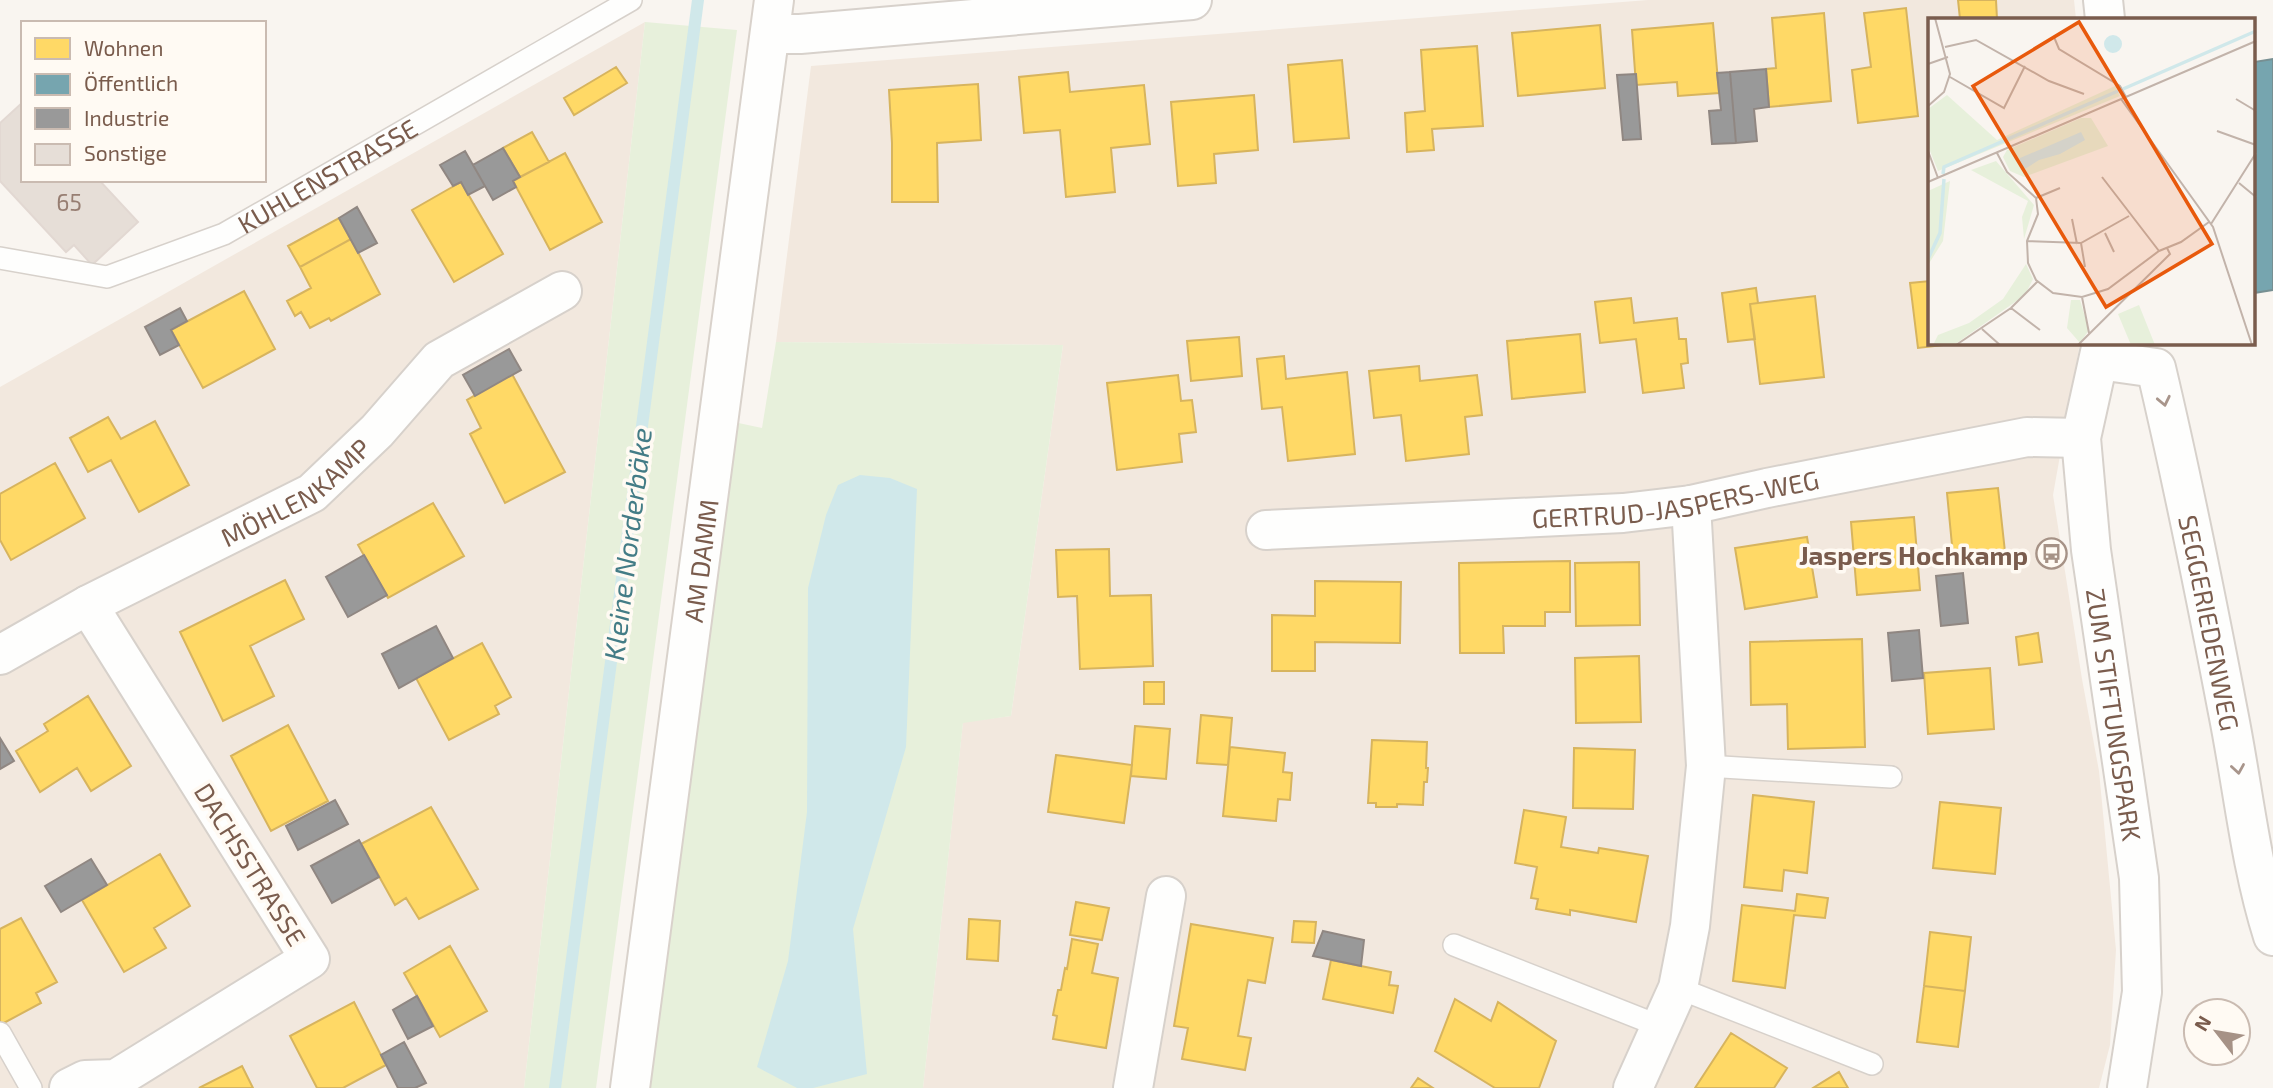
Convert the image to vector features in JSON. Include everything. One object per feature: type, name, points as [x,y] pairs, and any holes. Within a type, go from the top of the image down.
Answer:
[{"type":"street","points":[[772,17],[800,34],[1192,0]]},
{"type":"street","points":[[2103,0],[2105,18]]},
{"type":"street","name":"AM DAMM","points":[[630,1088],[772,17]]},
{"type":"street","name":"MÖHLENKAMP","points":[[0,655],[88,605],[312,494],[377,431],[439,360],[562,291]]},
{"type":"street","name":"ZUM STIFTUNGSPARK","points":[[2101,351],[2081,438],[2091,550],[2139,878],[2142,992],[2127,1088]]},
{"type":"street","name":"SEGGERIEDENWEG","points":[[2101,351],[2156,368],[2229,713],[2247,829],[2273,936]]},
{"type":"street","name":"GERTRUD-JASPERS-WEG","points":[[1266,530],[1623,513],[1691,505],[2027,437],[2081,438]]},
{"type":"street","points":[[1633,1088],[1678,988],[1690,926],[1706,766],[1691,505]]},
{"type":"street","name":"DACHSSTRASSE","points":[[69,1088],[85,1080],[116,1079],[310,959],[88,605]]},
{"type":"street","points":[[1133,1088],[1166,896]]},
{"type":"lane","name":"KUHLENSTRASSE","points":[[0,258],[107,277],[224,233],[631,0]]},
{"type":"lane","points":[[1706,766],[1891,777]]},
{"type":"lane","points":[[1454,945],[1662,1027]]},
{"type":"lane","points":[[1678,988],[1872,1064]]},
{"type":"lane","points":[[0,1033],[31,1088]]},
{"type":"shaded area","points":[[1648,0],[2074,0],[2076,18],[1928,18],[1928,345],[2080,345],[2053,495],[2099,771],[2116,950],[2110,1045],[2099,1088],[923,1088],[963,722],[1011,716],[1063,345],[776,342],[811,66]]},
{"type":"shaded area","points":[[645,22],[524,1088],[0,1088],[0,387]]},
{"type":"green space","points":[[645,22],[737,30],[596,1088],[524,1088]]},
{"type":"green space","points":[[776,342],[1063,345],[1011,716],[963,723],[923,1088],[640,1088],[729,421],[762,428]]},
{"type":"water","points":[[860,475],[890,478],[917,489],[906,747],[853,929],[867,1074],[813,1088],[797,1088],[757,1067],[788,961],[807,812],[808,588],[826,515],[838,485]]},
{"type":"building: Wohnen","points":[[1958,0],[1996,0],[1997,18],[1960,18]]},
{"type":"building: Wohnen","points":[[1906,8],[1918,116],[1858,123],[1852,70],[1871,67],[1864,13]]},
{"type":"building: Wohnen","points":[[1824,13],[1831,101],[1769,107],[1766,69],[1776,68],[1772,18]]},
{"type":"building: Wohnen","points":[[1713,23],[1719,93],[1678,96],[1677,82],[1636,85],[1632,30]]},
{"type":"building: Wohnen","points":[[1600,25],[1605,88],[1518,96],[1512,33]]},
{"type":"building: Wohnen","points":[[1477,46],[1483,126],[1432,129],[1434,150],[1407,152],[1405,113],[1425,111],[1421,50]]},
{"type":"building: Wohnen","points":[[1342,60],[1349,138],[1294,142],[1288,65]]},
{"type":"building: Wohnen","points":[[616,67],[627,83],[574,115],[564,98]]},
{"type":"building: Wohnen","points":[[1068,72],[1070,92],[1144,85],[1150,144],[1111,148],[1115,192],[1066,197],[1060,130],[1024,133],[1019,77]]},
{"type":"building: Wohnen","points":[[978,84],[981,140],[937,143],[938,202],[892,202],[889,90]]},
{"type":"building: Wohnen","points":[[1254,95],[1258,150],[1214,154],[1216,183],[1178,186],[1171,102]]},
{"type":"building: Wohnen","points":[[532,132],[549,162],[520,177],[503,148]]},
{"type":"building: Wohnen","points":[[565,153],[602,222],[550,250],[513,181]]},
{"type":"building: Wohnen","points":[[461,182],[503,254],[454,282],[412,210]]},
{"type":"building: Wohnen","points":[[339,218],[351,239],[300,267],[288,246]]},
{"type":"building: Wohnen","points":[[351,239],[380,294],[331,321],[329,318],[310,328],[301,312],[295,316],[287,301],[311,288],[300,267]]},
{"type":"building: Wohnen","points":[[1928,281],[1928,345],[1944,345],[1918,348],[1910,283]]},
{"type":"building: Wohnen","points":[[1756,288],[1758,303],[1750,304],[1755,339],[1728,342],[1722,293]]},
{"type":"building: Wohnen","points":[[244,291],[275,349],[203,388],[171,330]]},
{"type":"building: Wohnen","points":[[1815,296],[1824,377],[1760,384],[1750,304]]},
{"type":"building: Wohnen","points":[[1631,298],[1634,323],[1677,318],[1679,339],[1686,339],[1688,363],[1681,364],[1684,388],[1643,393],[1636,339],[1600,343],[1595,302]]},
{"type":"building: Wohnen","points":[[1580,334],[1585,392],[1512,399],[1507,341]]},
{"type":"building: Wohnen","points":[[1239,337],[1242,376],[1191,381],[1187,341]]},
{"type":"building: Wohnen","points":[[1284,356],[1286,379],[1347,372],[1355,454],[1288,461],[1282,407],[1262,409],[1257,359]]},
{"type":"building: Wohnen","points":[[1419,366],[1420,381],[1477,375],[1482,415],[1465,417],[1469,454],[1406,461],[1401,415],[1374,418],[1369,371]]},
{"type":"building: Wohnen","points":[[512,374],[565,472],[505,503],[470,434],[481,428],[467,400]]},
{"type":"building: Wohnen","points":[[1178,375],[1181,401],[1192,400],[1196,432],[1179,434],[1182,462],[1117,470],[1107,383]]},
{"type":"building: Wohnen","points":[[108,417],[121,439],[155,421],[189,485],[139,512],[111,460],[88,472],[70,438]]},
{"type":"building: Wohnen","points":[[55,463],[85,518],[11,560],[0,540],[0,494]]},
{"type":"building: Wohnen","points":[[1998,488],[2006,561],[1954,566],[1947,493]]},
{"type":"building: Wohnen","points":[[433,503],[464,556],[388,598],[358,545]]},
{"type":"building: Wohnen","points":[[1914,517],[1920,590],[1857,595],[1851,522]]},
{"type":"building: Wohnen","points":[[1807,537],[1817,597],[1745,609],[1735,548]]},
{"type":"building: Wohnen","points":[[1109,549],[1110,596],[1151,595],[1153,666],[1080,669],[1077,596],[1058,597],[1056,550]]},
{"type":"building: Wohnen","points":[[1570,561],[1570,612],[1545,612],[1545,626],[1503,626],[1504,653],[1460,653],[1459,563]]},
{"type":"building: Wohnen","points":[[1639,562],[1640,625],[1576,626],[1575,563]]},
{"type":"building: Wohnen","points":[[285,580],[304,619],[250,646],[274,696],[223,721],[180,632]]},
{"type":"building: Wohnen","points":[[1315,581],[1401,582],[1400,643],[1315,642],[1315,671],[1272,671],[1272,615],[1315,616]]},
{"type":"building: Wohnen","points":[[2038,633],[2042,662],[2019,665],[2016,637]]},
{"type":"building: Wohnen","points":[[1862,639],[1865,747],[1788,749],[1787,704],[1751,705],[1750,642]]},
{"type":"building: Wohnen","points":[[482,643],[511,697],[495,706],[499,714],[449,740],[416,678]]},
{"type":"building: Wohnen","points":[[1639,656],[1641,722],[1576,723],[1575,658]]},
{"type":"building: Wohnen","points":[[1990,668],[1994,729],[1928,734],[1924,673]]},
{"type":"building: Wohnen","points":[[1144,682],[1164,682],[1164,704],[1144,704]]},
{"type":"building: Wohnen","points":[[88,696],[131,766],[91,791],[77,768],[40,792],[16,751],[48,731],[44,724]]},
{"type":"building: Wohnen","points":[[1201,715],[1232,718],[1228,765],[1197,763]]},
{"type":"building: Wohnen","points":[[288,725],[328,801],[271,831],[231,756]]},
{"type":"building: Wohnen","points":[[1135,726],[1170,729],[1166,779],[1131,776]]},
{"type":"building: Wohnen","points":[[1372,740],[1427,742],[1428,768],[1423,805],[1397,804],[1397,807],[1376,807],[1376,803],[1368,803]]},
{"type":"building: Wohnen","points":[[1230,747],[1285,753],[1283,772],[1292,773],[1290,800],[1278,799],[1276,821],[1223,816]]},
{"type":"building: Wohnen","points":[[1574,748],[1635,750],[1633,809],[1573,808]]},
{"type":"building: Wohnen","points":[[1056,755],[1132,765],[1124,823],[1048,812]]},
{"type":"building: Wohnen","points":[[1753,795],[1814,802],[1807,873],[1784,870],[1782,891],[1744,887]]},
{"type":"building: Wohnen","points":[[1940,802],[2001,808],[1995,874],[1933,868]]},
{"type":"building: Wohnen","points":[[431,807],[478,889],[419,919],[406,898],[395,905],[361,844]]},
{"type":"building: Wohnen","points":[[1524,810],[1566,817],[1561,847],[1598,853],[1599,848],[1648,856],[1636,922],[1570,910],[1570,915],[1536,909],[1538,899],[1531,898],[1537,867],[1515,863]]},
{"type":"building: Wohnen","points":[[160,854],[190,906],[154,928],[166,948],[124,972],[82,900]]},
{"type":"building: Wohnen","points":[[1797,894],[1828,898],[1825,918],[1794,915],[1785,988],[1733,981],[1742,905],[1795,911]]},
{"type":"building: Wohnen","points":[[1076,902],[1109,908],[1102,940],[1070,935]]},
{"type":"building: Wohnen","points":[[21,918],[57,982],[36,993],[41,1003],[0,1025],[0,929]]},
{"type":"building: Wohnen","points":[[969,919],[1000,921],[998,961],[967,959]]},
{"type":"building: Wohnen","points":[[1294,921],[1316,922],[1314,943],[1292,942]]},
{"type":"building: Wohnen","points":[[1191,924],[1273,938],[1265,983],[1248,980],[1238,1036],[1251,1038],[1245,1070],[1182,1059],[1188,1028],[1174,1026]]},
{"type":"building: Wohnen","points":[[1930,932],[1971,937],[1965,991],[1924,986]]},
{"type":"building: Wohnen","points":[[1072,939],[1098,944],[1092,973],[1118,978],[1106,1048],[1053,1039],[1057,1016],[1053,1015],[1058,990],[1061,990],[1065,968],[1067,969]]},
{"type":"building: Wohnen","points":[[450,946],[487,1011],[440,1037],[404,973]]},
{"type":"building: Wohnen","points":[[1331,960],[1391,972],[1389,985],[1398,986],[1393,1013],[1323,999]]},
{"type":"building: Wohnen","points":[[1924,986],[1965,991],[1958,1047],[1917,1042]]},
{"type":"building: Wohnen","points":[[1455,999],[1491,1021],[1498,1002],[1556,1041],[1539,1088],[1495,1088],[1435,1051]]},
{"type":"building: Wohnen","points":[[354,1002],[386,1065],[343,1088],[317,1088],[290,1036]]},
{"type":"building: Wohnen","points":[[1731,1033],[1787,1068],[1774,1088],[1695,1088]]},
{"type":"building: Wohnen","points":[[242,1066],[253,1088],[199,1088]]},
{"type":"building: Wohnen","points":[[1839,1072],[1848,1088],[1813,1088]]},
{"type":"building: Wohnen","points":[[1418,1078],[1433,1088],[1411,1088]]},
{"type":"building: Öffentlich","points":[[2273,59],[2273,290],[2256,293],[2256,62]]},
{"type":"building: Industrie","points":[[1766,69],[1769,107],[1754,109],[1757,141],[1736,143],[1730,72]]},
{"type":"building: Industrie","points":[[1730,72],[1736,143],[1712,144],[1709,111],[1721,110],[1717,73]]},
{"type":"building: Industrie","points":[[1636,74],[1641,139],[1623,140],[1617,75]]},
{"type":"building: Industrie","points":[[503,148],[520,177],[513,181],[516,187],[493,200],[473,165]]},
{"type":"building: Industrie","points":[[465,151],[485,186],[468,195],[461,182],[453,186],[440,165]]},
{"type":"building: Industrie","points":[[357,207],[377,243],[358,253],[339,218]]},
{"type":"building: Industrie","points":[[180,308],[187,321],[171,330],[179,345],[160,355],[145,327]]},
{"type":"building: Industrie","points":[[509,349],[521,370],[475,396],[463,375]]},
{"type":"building: Industrie","points":[[364,555],[387,595],[348,617],[326,577]]},
{"type":"building: Industrie","points":[[1963,573],[1968,623],[1941,626],[1936,576]]},
{"type":"building: Industrie","points":[[436,626],[453,658],[399,688],[382,654]]},
{"type":"building: Industrie","points":[[1919,630],[1923,678],[1892,681],[1888,633]]},
{"type":"building: Industrie","points":[[0,738],[14,761],[0,769]]},
{"type":"building: Industrie","points":[[335,800],[348,824],[298,850],[286,826]]},
{"type":"building: Industrie","points":[[359,840],[379,877],[332,903],[311,866]]},
{"type":"building: Industrie","points":[[91,859],[107,885],[61,912],[45,886]]},
{"type":"building: Industrie","points":[[1323,931],[1364,940],[1361,966],[1313,956]]},
{"type":"building: Industrie","points":[[417,996],[433,1026],[408,1039],[393,1010]]},
{"type":"building: Industrie","points":[[404,1042],[426,1083],[415,1088],[398,1088],[381,1055]]},
{"type":"building: Sonstige","points":[[21,104],[21,182],[101,182],[138,222],[92,265],[74,245],[66,252],[0,181],[0,123]]},
{"type":"waterway","name":"Kleine Norderbäke","points":[[555,1088],[698,0]]},
{"type":"place","name":"Jaspers Hochkamp","points":[[2051,554]]}]
